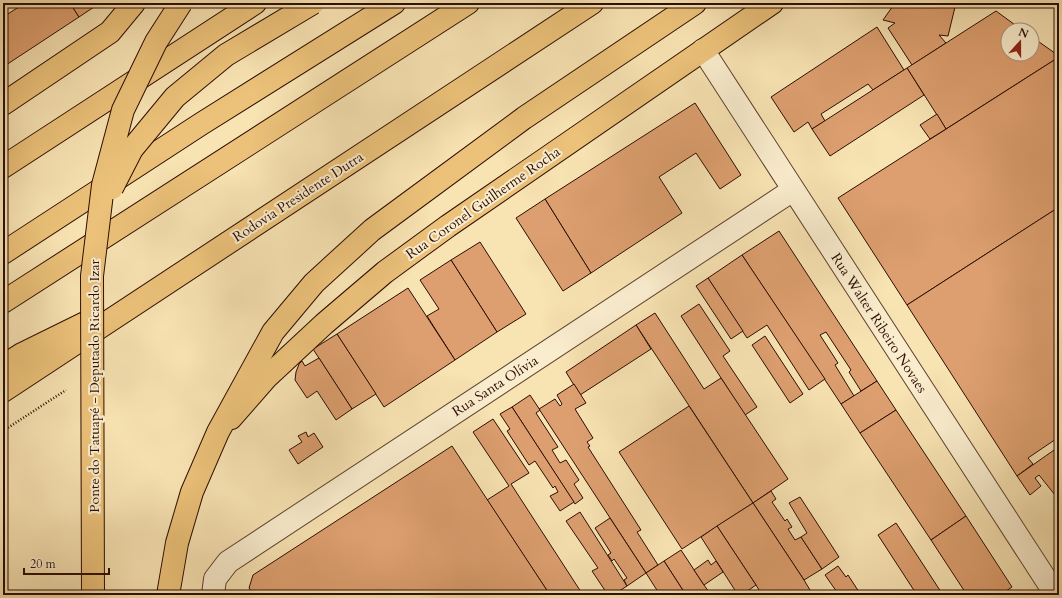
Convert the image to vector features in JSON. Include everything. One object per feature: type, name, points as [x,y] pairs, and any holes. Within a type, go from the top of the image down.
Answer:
[{"type":"main road","points":[[3,104],[110,32],[134,3]]},
{"type":"main road","name":"Ponte do Tatuapé - Deputado Ricardo Izar","points":[[93,595],[92,276],[103,185],[123,110],[156,42],[181,3]]},
{"type":"main road","points":[[3,167],[255,3]]},
{"type":"main road","points":[[101,209],[132,149],[175,97],[226,55],[313,3]]},
{"type":"main road","points":[[3,253],[201,124],[394,3]]},
{"type":"main road","points":[[3,302],[468,3]]},
{"type":"main road","name":"Rodovia Presidente Dutra","points":[[3,391],[592,3]]},
{"type":"main road","points":[[168,595],[178,543],[192,492],[218,432],[273,332],[314,283],[372,230],[524,118],[695,3]]},
{"type":"main road","name":"Rua Coronel Guilherme Rocha","points":[[218,432],[266,378],[324,324],[385,272],[448,226],[772,3]]},
{"type":"main road","points":[[3,366],[22,354],[164,285]]},
{"type":"street","name":"Rua Walter Ribeiro Novaes","points":[[704,50],[793,190],[1056,594]]},
{"type":"street","name":"Rua Santa Olívia","points":[[213,595],[215,579],[228,562],[793,190]]},
{"type":"path","points":[[3,431],[67,390]]},
{"type":"building","points":[[25,3],[70,3],[79,17],[3,67],[3,17]]},
{"type":"building","points":[[70,3],[100,3],[79,17]]},
{"type":"building","points":[[895,3],[956,3],[948,36],[939,35],[946,43],[912,65],[888,28],[895,23],[883,20]]},
{"type":"building","points":[[996,11],[1011,22],[1000,22],[1000,62],[1040,62],[1040,43],[1059,56],[946,129],[907,68]]},
{"type":"building","points":[[877,27],[904,70],[873,90],[868,84],[821,114],[825,121],[812,129],[808,122],[794,132],[771,97]]},
{"type":"building","points":[[1059,57],[1059,207],[907,305],[838,198]]},
{"type":"building","points":[[907,68],[924,95],[830,156],[812,129]]},
{"type":"building","points":[[695,103],[741,175],[720,189],[696,153],[659,177],[682,213],[591,273],[545,199]]},
{"type":"building","points":[[937,114],[946,129],[930,139],[920,125]]},
{"type":"building","points":[[545,199],[591,273],[563,291],[516,218]]},
{"type":"building","points":[[1059,207],[1059,437],[1028,458],[1033,464],[1017,476],[907,305]]},
{"type":"building","points":[[779,231],[877,381],[861,391],[849,372],[851,370],[826,332],[820,335],[838,363],[835,365],[854,396],[841,404],[742,255]]},
{"type":"building","points":[[480,242],[526,314],[497,332],[451,260]]},
{"type":"building","points":[[742,255],[825,379],[809,390],[767,325],[747,338],[708,278]]},
{"type":"building","points":[[451,260],[497,332],[455,360],[427,316],[439,309],[420,280]]},
{"type":"building","points":[[708,278],[743,331],[731,339],[696,286]]},
{"type":"building","points":[[408,288],[455,360],[384,407],[337,334]]},
{"type":"building","points":[[699,304],[730,351],[723,356],[757,407],[745,415],[681,316]]},
{"type":"building","points":[[655,313],[704,389],[721,378],[788,479],[753,503],[636,325]]},
{"type":"building","points":[[636,325],[651,349],[580,395],[566,372]]},
{"type":"building","points":[[337,334],[376,394],[352,409],[313,349]]},
{"type":"building","points":[[765,336],[803,394],[790,403],[752,345]]},
{"type":"building","points":[[319,358],[352,409],[336,420],[317,391],[307,398],[295,380],[296,372],[302,361],[305,366]]},
{"type":"building","points":[[877,381],[896,410],[860,433],[841,404]]},
{"type":"building","points":[[574,384],[586,403],[575,409],[593,438],[587,442],[590,446],[588,447],[641,530],[637,532],[658,565],[646,573],[539,409],[555,399],[560,406],[562,404],[557,395]]},
{"type":"building","points":[[530,395],[540,410],[536,413],[558,447],[552,450],[560,463],[566,460],[579,480],[574,484],[583,498],[575,504],[512,407]]},
{"type":"building","points":[[689,406],[753,503],[682,549],[619,452]]},
{"type":"building","points":[[512,407],[574,502],[560,511],[550,496],[558,492],[555,486],[553,488],[535,461],[529,465],[507,431],[510,429],[500,414]]},
{"type":"building","points":[[896,410],[966,516],[931,540],[860,433]]},
{"type":"building","points":[[493,419],[529,473],[511,484],[583,595],[558,595],[556,592],[553,595],[550,595],[487,500],[509,486],[473,432]]},
{"type":"building","points":[[306,432],[308,437],[314,433],[323,447],[298,464],[289,450],[302,442],[298,436]]},
{"type":"building","points":[[452,446],[550,595],[254,595],[249,588],[253,575]]},
{"type":"building","points":[[1057,448],[1059,451],[1059,500],[1039,475],[1035,478],[1041,486],[1030,495],[1017,476]]},
{"type":"building","points":[[771,491],[776,499],[772,502],[785,521],[787,519],[792,527],[788,529],[795,540],[801,537],[822,569],[804,580],[753,503]]},
{"type":"building","points":[[800,497],[839,557],[822,569],[801,537],[807,533],[789,503]]},
{"type":"building","points":[[753,503],[813,595],[762,595],[717,526]]},
{"type":"building","points":[[580,512],[627,586],[613,595],[608,595],[592,571],[598,568],[566,521]]},
{"type":"building","points":[[966,516],[1012,587],[1000,595],[967,595],[931,540]]},
{"type":"building","points":[[610,518],[646,573],[627,586],[624,580],[627,578],[614,559],[612,561],[608,555],[611,553],[595,528]]},
{"type":"building","points":[[896,523],[943,595],[917,595],[878,535]]},
{"type":"building","points":[[717,526],[756,585],[746,592],[748,595],[738,595],[701,537]]},
{"type":"building","points":[[681,550],[711,595],[686,595],[664,561]]},
{"type":"building","points":[[708,560],[711,565],[716,561],[723,572],[704,585],[694,570]]},
{"type":"building","points":[[664,561],[686,595],[660,595],[646,573]]},
{"type":"building","points":[[838,566],[846,577],[848,575],[861,595],[839,595],[825,575]]}]
